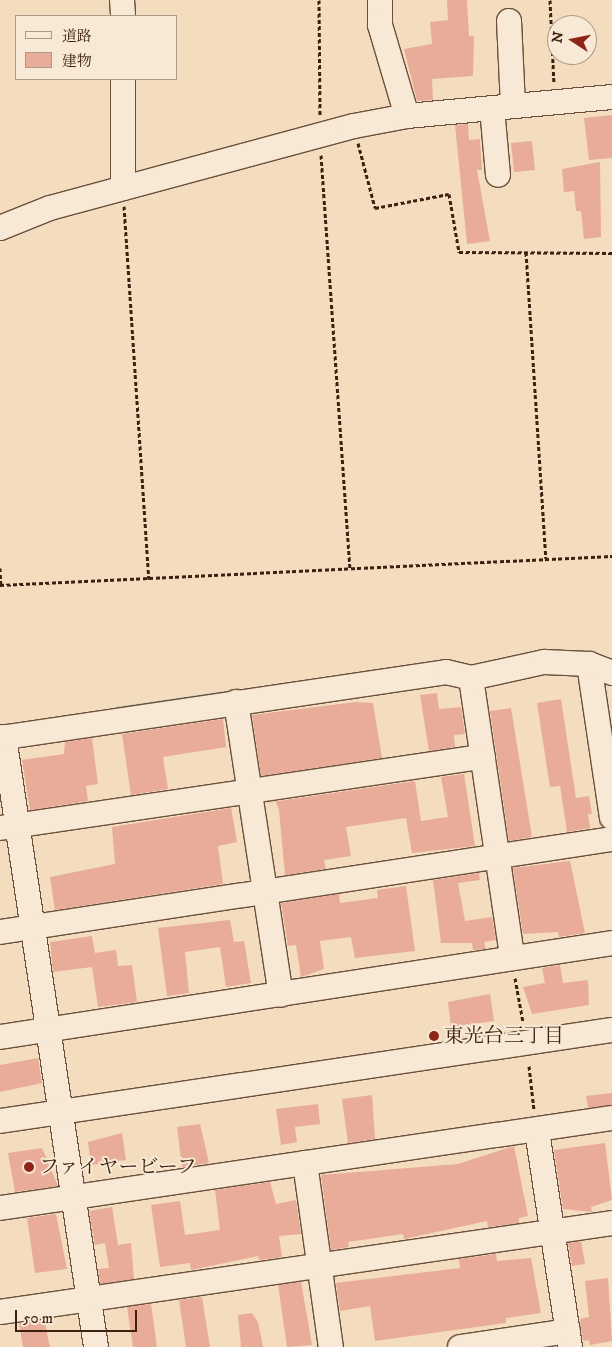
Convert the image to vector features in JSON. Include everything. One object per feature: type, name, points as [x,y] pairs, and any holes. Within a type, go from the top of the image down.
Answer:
[{"type":"street","points":[[122,0],[123,15]]},
{"type":"street","points":[[380,0],[380,24],[407,116]]},
{"type":"street","points":[[498,175],[509,21]]},
{"type":"street","points":[[123,80],[123,188]]},
{"type":"street","points":[[0,228],[50,208],[354,126],[407,116],[612,97]]},
{"type":"street","points":[[96,1347],[33,927],[9,827],[2,737],[446,672],[471,678],[544,662],[589,664],[612,674]]},
{"type":"street","points":[[589,664],[612,817]]},
{"type":"street","points":[[471,678],[496,859],[512,957]]},
{"type":"street","points":[[236,702],[281,994]]},
{"type":"street","points":[[9,827],[483,757]]},
{"type":"street","points":[[0,932],[496,859],[612,839]]},
{"type":"street","points":[[0,1036],[612,943]]},
{"type":"street","points":[[0,1122],[612,1030]]},
{"type":"street","points":[[0,1208],[612,1118]]},
{"type":"street","points":[[460,1347],[569,1339],[537,1130]]},
{"type":"street","points":[[304,1163],[331,1347]]},
{"type":"street","points":[[0,1312],[612,1223]]},
{"type":"path","points":[[319,0],[320,134],[350,568]]},
{"type":"path","points":[[550,0],[555,102]]},
{"type":"path","points":[[354,126],[375,208],[449,194],[459,252],[612,253]]},
{"type":"path","points":[[123,188],[148,579]]},
{"type":"path","points":[[526,252],[546,558]]},
{"type":"path","points":[[0,568],[1,585],[612,556]]},
{"type":"path","points":[[512,957],[523,1022]]},
{"type":"path","points":[[529,1066],[537,1130]]},
{"type":"building","points":[[447,0],[467,0],[469,36],[474,36],[473,76],[432,79],[433,100],[417,101],[404,49],[432,44],[430,22],[448,20]]},
{"type":"building","points":[[612,115],[612,158],[589,160],[584,118]]},
{"type":"building","points":[[468,124],[469,140],[480,139],[482,170],[477,170],[490,241],[467,244],[455,125]]},
{"type":"building","points":[[532,141],[535,170],[514,172],[511,143]]},
{"type":"building","points":[[600,162],[601,237],[584,239],[581,211],[576,211],[574,191],[564,192],[562,169]]},
{"type":"building","points":[[437,693],[439,709],[461,707],[465,734],[454,735],[455,747],[429,751],[420,695]]},
{"type":"building","points":[[561,699],[576,798],[589,796],[592,814],[588,814],[590,828],[567,832],[560,786],[550,787],[537,703]]},
{"type":"building","points":[[356,702],[373,703],[382,758],[261,776],[252,715]]},
{"type":"building","points":[[511,708],[532,837],[509,841],[490,711]]},
{"type":"building","points":[[223,719],[226,747],[163,757],[168,789],[131,795],[122,734]]},
{"type":"building","points":[[92,738],[98,784],[86,786],[88,801],[30,810],[22,760],[64,754],[65,742]]},
{"type":"building","points":[[464,774],[475,846],[412,853],[406,818],[346,827],[351,856],[324,860],[326,869],[285,875],[279,810],[276,802],[265,803],[415,781],[421,821],[448,817],[441,777]]},
{"type":"building","points":[[231,808],[237,842],[218,846],[223,884],[55,910],[50,877],[115,864],[112,827]]},
{"type":"building","points":[[570,861],[585,933],[559,937],[558,932],[523,934],[513,868]]},
{"type":"building","points":[[479,873],[480,880],[458,883],[465,921],[492,917],[496,940],[484,942],[486,949],[473,950],[472,943],[441,943],[433,880]]},
{"type":"building","points":[[406,886],[415,951],[355,958],[351,937],[320,941],[324,969],[301,977],[296,945],[288,946],[281,903],[339,894],[340,903],[378,898],[377,890]]},
{"type":"building","points":[[230,920],[234,942],[244,941],[251,983],[226,987],[220,947],[185,952],[189,993],[167,996],[158,928]]},
{"type":"building","points":[[92,936],[95,953],[116,950],[118,966],[132,965],[137,1002],[98,1007],[92,967],[53,972],[50,942]]},
{"type":"building","points":[[560,965],[563,983],[588,980],[589,1005],[532,1014],[523,987],[545,983],[542,968]]},
{"type":"building","points":[[490,994],[494,1021],[451,1027],[448,1002]]},
{"type":"building","points":[[38,1058],[42,1083],[0,1092],[0,1065]]},
{"type":"building","points":[[612,1093],[612,1105],[588,1108],[586,1096]]},
{"type":"building","points":[[372,1095],[375,1139],[348,1143],[342,1099]]},
{"type":"building","points":[[318,1104],[320,1124],[295,1127],[297,1142],[281,1145],[276,1109]]},
{"type":"building","points":[[200,1124],[209,1163],[182,1167],[177,1127]]},
{"type":"building","points":[[122,1133],[126,1160],[91,1165],[88,1142]]},
{"type":"building","points":[[605,1143],[612,1200],[591,1207],[592,1212],[563,1209],[554,1150]]},
{"type":"building","points":[[514,1146],[528,1216],[519,1218],[519,1223],[488,1227],[487,1221],[404,1239],[403,1234],[348,1242],[349,1247],[331,1250],[321,1175],[458,1164]]},
{"type":"building","name":"ファイヤービーフ","points":[[42,1148],[58,1186],[15,1192],[8,1153]]},
{"type":"building","points":[[270,1182],[276,1204],[296,1200],[301,1234],[279,1236],[282,1257],[259,1260],[258,1256],[191,1270],[190,1263],[160,1267],[151,1205],[180,1201],[185,1235],[220,1230],[215,1190]]},
{"type":"building","points":[[112,1207],[118,1245],[131,1243],[134,1279],[100,1284],[98,1269],[109,1268],[105,1243],[95,1245],[89,1211]]},
{"type":"building","points":[[56,1214],[67,1269],[35,1273],[27,1218]]},
{"type":"building","points":[[581,1241],[585,1264],[572,1266],[568,1243]]},
{"type":"building","points":[[496,1254],[497,1261],[531,1258],[541,1313],[506,1318],[506,1323],[375,1341],[370,1306],[340,1311],[336,1283],[460,1268],[459,1259]]},
{"type":"building","points":[[608,1278],[612,1341],[590,1345],[589,1340],[583,1341],[580,1319],[589,1317],[585,1281]]},
{"type":"building","points":[[301,1282],[312,1345],[287,1347],[278,1285]]},
{"type":"building","points":[[202,1297],[210,1347],[186,1347],[179,1300]]},
{"type":"building","points":[[151,1304],[157,1347],[133,1347],[127,1307]]},
{"type":"building","points":[[252,1313],[258,1322],[263,1347],[241,1347],[238,1315]]},
{"type":"building","points":[[44,1319],[50,1347],[23,1347],[19,1323]]},
{"type":"waterway","points":[[557,652],[580,653]]},
{"type":"waterway","points":[[116,709],[226,693]]},
{"type":"place","name":"東光台三丁目","points":[[434,1036]]},
{"type":"place","name":"ファイヤービーフ","points":[[29,1167]]}]
